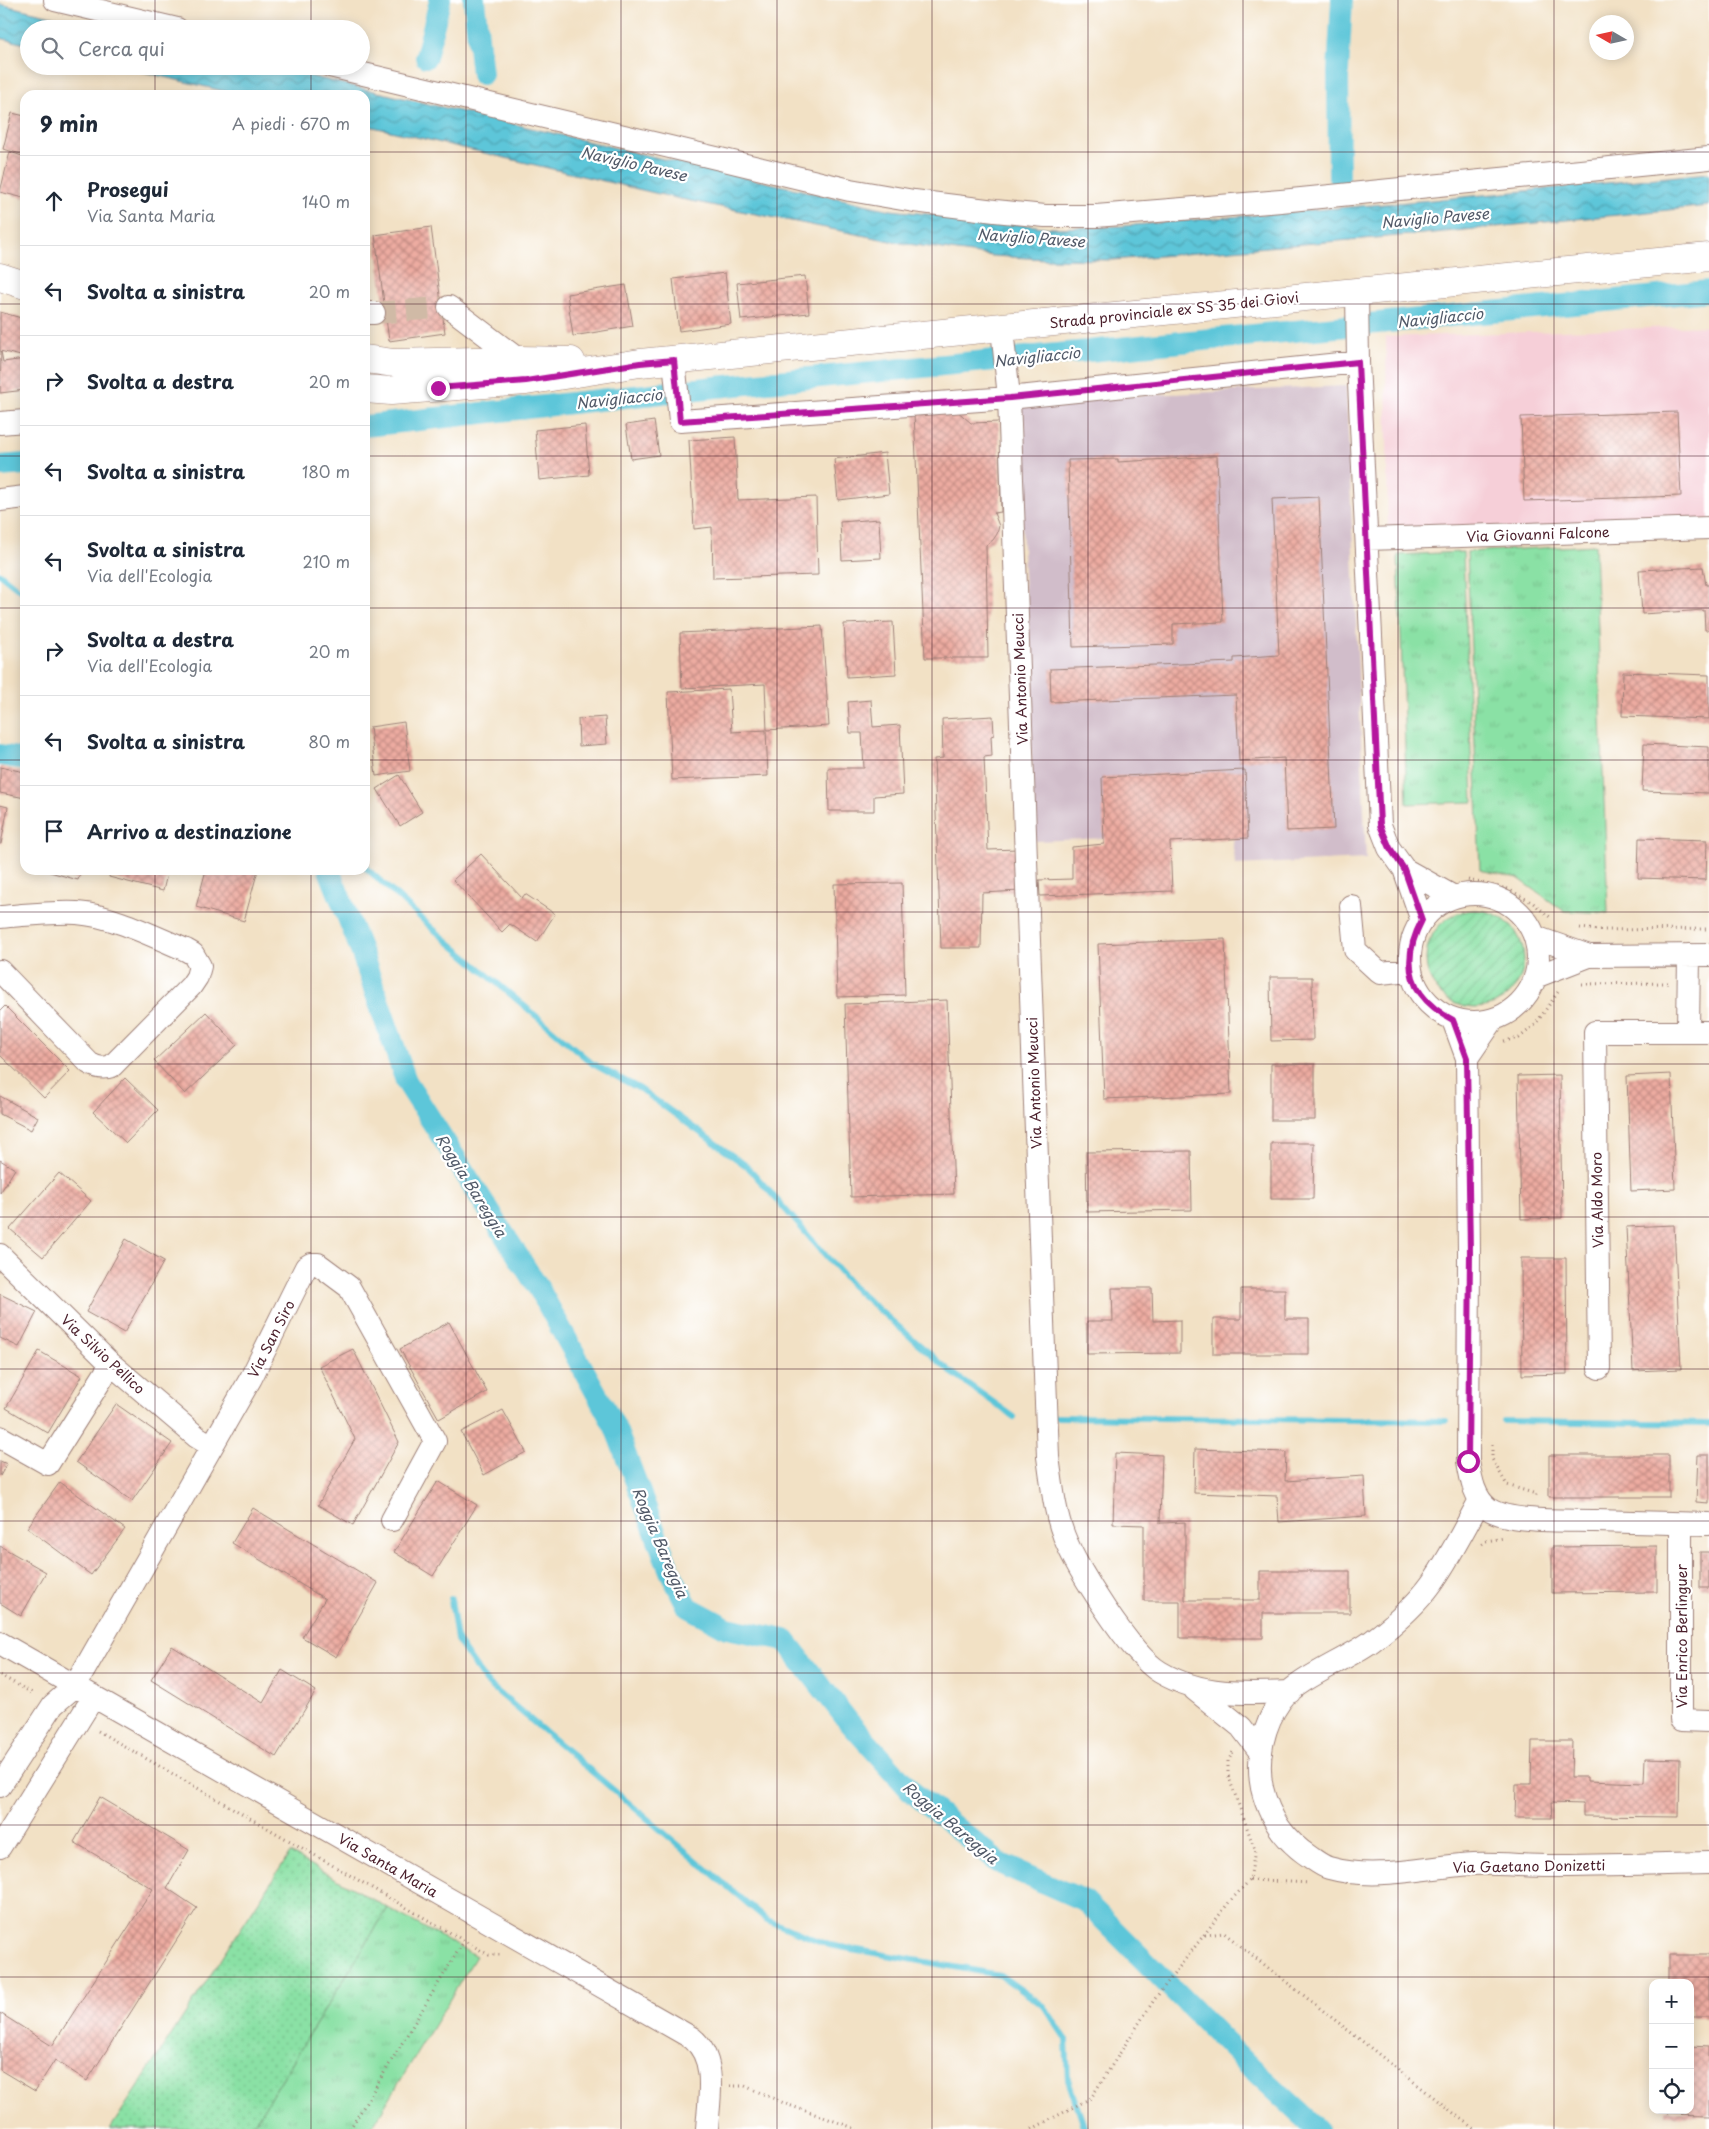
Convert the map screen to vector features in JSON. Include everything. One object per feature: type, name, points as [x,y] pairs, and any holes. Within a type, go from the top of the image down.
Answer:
[{"type":"main road","name":"Strada provinciale ex SS 35 dei Giovi","points":[[370,360],[394,363],[519,360],[640,363],[675,370],[1003,337],[1357,290],[1709,257]]},
{"type":"main road","points":[[0,277],[20,283]]},
{"type":"main road","name":"Strada provinciale ex SS 35 dei Giovi","points":[[374,392],[526,381],[640,363]]},
{"type":"street","points":[[55,0],[139,20]]},
{"type":"street","points":[[368,75],[850,190],[914,201],[1046,216],[1141,214],[1709,158]]},
{"type":"street","points":[[1357,290],[1358,362],[1380,825],[1390,848],[1404,869],[1422,920]]},
{"type":"street","points":[[449,307],[519,360]]},
{"type":"street","name":"Via Antonio Meucci","points":[[1003,337],[1009,389],[1048,1457],[1053,1495],[1064,1536],[1079,1566],[1132,1646],[1159,1672],[1206,1690],[1233,1693],[1290,1692]]},
{"type":"street","points":[[675,370],[680,421],[1009,389],[1358,362]]},
{"type":"street","points":[[0,423],[20,421]]},
{"type":"street","points":[[0,500],[20,498]]},
{"type":"street","name":"Via Giovanni Falcone","points":[[1367,540],[1709,528]]},
{"type":"street","points":[[1404,869],[1459,888],[1473,894],[1493,897],[1511,906],[1525,919],[1534,937],[1538,957],[1535,977],[1526,996],[1517,1006],[1493,1020],[1473,1023],[1453,1020],[1435,1010],[1422,996],[1412,978],[1410,958],[1413,938],[1422,920],[1459,888]]},
{"type":"street","points":[[1351,906],[1355,950],[1380,973],[1411,970]]},
{"type":"street","points":[[0,917],[78,914],[96,916],[118,922],[186,950],[193,954],[200,966],[197,977],[190,986],[112,1066],[104,1068],[96,1067],[89,1062],[0,971]]},
{"type":"street","points":[[1534,937],[1589,956],[1699,955],[1689,982],[1699,1031]]},
{"type":"street","points":[[1535,977],[1589,956]]},
{"type":"street","points":[[1453,1020],[1467,1058],[1470,1253],[1468,1461],[1472,1483],[1480,1500],[1490,1509],[1503,1515],[1534,1519],[1709,1524]]},
{"type":"street","points":[[1467,1058],[1493,1020]]},
{"type":"street","name":"Via Aldo Moro","points":[[1599,1368],[1595,1032],[1699,1031]]},
{"type":"street","name":"Via Silvio Pellico","points":[[0,1255],[111,1364],[197,1437],[212,1446]]},
{"type":"street","name":"Via San Siro","points":[[75,1686],[251,1378],[306,1268],[311,1264],[318,1264],[349,1287],[435,1441],[392,1520]]},
{"type":"street","points":[[0,1437],[48,1464],[111,1364]]},
{"type":"street","name":"Via Gaetano Donizetti","points":[[1480,1500],[1451,1553],[1430,1585],[1404,1612],[1372,1641],[1290,1692],[1281,1700],[1266,1729],[1261,1753],[1260,1780],[1271,1816],[1285,1837],[1298,1849],[1327,1868],[1352,1872],[1384,1872],[1474,1864],[1549,1866],[1709,1863]]},
{"type":"street","name":"Via Enrico Berlinguer","points":[[1681,1524],[1681,1720],[1709,1720]]},
{"type":"street","name":"Via Santa Maria","points":[[0,1643],[692,2038],[702,2046],[709,2062],[707,2129]]},
{"type":"street","points":[[1186,1683],[1241,1727],[1261,1753]]},
{"type":"street","points":[[0,1786],[53,1704],[75,1686]]},
{"type":"street","points":[[0,1846],[94,1696]]},
{"type":"path","points":[[1459,888],[1508,889],[1533,903],[1554,920]]},
{"type":"path","points":[[1570,927],[1597,930],[1709,929]]},
{"type":"path","points":[[1590,984],[1689,982]]},
{"type":"path","points":[[0,1675],[53,1704]]},
{"type":"path","points":[[79,1720],[489,1955],[506,1956]]},
{"type":"path","points":[[1032,2129],[1091,2098],[1154,2000],[1230,1901],[1250,1880]]},
{"type":"path","points":[[1204,1935],[1224,1934],[1474,2129]]},
{"type":"path","points":[[350,2129],[464,1941]]},
{"type":"path","points":[[709,2087],[745,2086],[786,2104],[857,2129]]},
{"type":"shaded area","points":[[1709,326],[1709,520],[1388,544],[1386,337]]},
{"type":"shaded area","points":[[1346,386],[1366,859],[1235,865],[1233,833],[1035,841],[1017,401]]},
{"type":"green space","points":[[1595,545],[1608,913],[1564,911],[1518,878],[1480,870],[1467,552]]},
{"type":"green space","points":[[1463,552],[1473,802],[1407,804],[1398,555]]},
{"type":"green space","points":[[1475,910],[1494,914],[1510,924],[1520,940],[1524,959],[1520,978],[1510,994],[1494,1004],[1475,1008],[1456,1004],[1440,994],[1430,978],[1426,959],[1430,940],[1440,924],[1456,914]]},
{"type":"green space","points":[[290,1853],[388,1908],[251,2129],[110,2129]]},
{"type":"green space","points":[[388,1908],[476,1956],[371,2129],[251,2129]]},
{"type":"water","points":[[0,4],[68,20],[20,20],[20,43],[0,38]]},
{"type":"water","points":[[156,75],[305,75],[369,90],[219,90]]},
{"type":"water","name":"Naviglio Pavese","points":[[370,90],[684,164],[891,210],[1053,228],[1123,226],[1432,200],[1709,173],[1709,206],[1434,233],[1112,260],[993,256],[901,243],[676,198],[370,126]]},
{"type":"building","points":[[12,113],[20,115],[20,154],[3,149]]},
{"type":"building","points":[[10,152],[20,155],[20,197],[0,192]]},
{"type":"building","points":[[431,227],[445,333],[389,341],[375,235]]},
{"type":"building","points":[[725,273],[731,324],[679,331],[673,279]]},
{"type":"building","points":[[805,276],[809,313],[741,320],[737,283]]},
{"type":"building","points":[[626,285],[633,326],[573,336],[567,294]]},
{"type":"building","points":[[0,312],[20,318],[20,356],[0,351]]},
{"type":"building","points":[[1,351],[3,362],[20,360],[20,391],[0,393]]},
{"type":"building","points":[[956,410],[971,423],[999,422],[1001,512],[994,513],[999,526],[997,534],[986,545],[988,658],[925,658],[914,413]]},
{"type":"building","points":[[1677,412],[1681,496],[1524,501],[1521,417]]},
{"type":"building","points":[[654,421],[659,455],[631,459],[626,425]]},
{"type":"building","points":[[585,425],[589,475],[539,480],[535,430]]},
{"type":"building","points":[[735,437],[738,500],[816,497],[818,575],[713,578],[712,527],[694,529],[689,440]]},
{"type":"building","points":[[885,453],[889,494],[838,500],[834,459]]},
{"type":"building","points":[[1217,456],[1223,622],[1173,624],[1173,644],[1073,647],[1068,460],[1118,459],[1118,462]]},
{"type":"building","points":[[1319,497],[1334,829],[1287,831],[1284,758],[1239,761],[1236,695],[1051,702],[1050,669],[1234,662],[1234,658],[1279,655],[1272,499]]},
{"type":"building","points":[[879,519],[881,558],[842,560],[840,522]]},
{"type":"building","points":[[1703,567],[1706,585],[1709,585],[1709,630],[1705,630],[1704,610],[1642,614],[1639,570]]},
{"type":"building","points":[[893,622],[896,674],[847,677],[844,624]]},
{"type":"building","points":[[822,626],[829,726],[767,730],[765,684],[682,688],[680,633]]},
{"type":"building","points":[[1623,672],[1709,675],[1709,719],[1622,716]]},
{"type":"building","points":[[729,689],[732,732],[766,730],[768,776],[672,780],[668,692]]},
{"type":"building","points":[[871,700],[873,727],[900,725],[903,794],[874,796],[874,811],[829,811],[828,768],[864,768],[862,733],[850,733],[848,702]]},
{"type":"building","points":[[993,716],[992,756],[984,757],[988,850],[1018,849],[1020,891],[982,893],[981,948],[941,948],[934,759],[943,758],[942,719]]},
{"type":"building","points":[[605,717],[607,744],[579,746],[578,719]]},
{"type":"building","points":[[404,722],[410,771],[376,776],[370,727]]},
{"type":"building","points":[[1644,744],[1709,747],[1709,793],[1642,791]]},
{"type":"building","points":[[0,767],[20,771],[20,797],[0,793]]},
{"type":"building","points":[[1245,770],[1248,838],[1170,842],[1172,891],[1040,896],[1039,880],[1072,879],[1072,847],[1104,844],[1102,777]]},
{"type":"building","points":[[399,775],[422,812],[400,826],[377,789]]},
{"type":"building","points":[[0,805],[8,807],[1,844],[0,844]]},
{"type":"building","points":[[1639,838],[1707,840],[1706,880],[1638,878]]},
{"type":"building","points":[[481,854],[522,898],[525,894],[555,914],[537,942],[510,924],[502,932],[453,880]]},
{"type":"building","points":[[60,875],[80,875],[78,880]]},
{"type":"building","points":[[109,875],[167,875],[163,891],[109,877]]},
{"type":"building","points":[[205,875],[257,875],[244,921],[196,907]]},
{"type":"building","points":[[902,883],[905,995],[837,997],[834,884]]},
{"type":"building","points":[[1225,939],[1231,1094],[1104,1099],[1098,944]]},
{"type":"building","points":[[1270,977],[1312,977],[1313,1040],[1271,1041]]},
{"type":"building","points":[[947,1000],[954,1194],[851,1197],[845,1004]]},
{"type":"building","points":[[5,1006],[70,1071],[44,1098],[0,1055],[0,1011]]},
{"type":"building","points":[[206,1012],[237,1045],[185,1094],[154,1061]]},
{"type":"building","points":[[1271,1064],[1315,1064],[1315,1120],[1271,1120]]},
{"type":"building","points":[[1671,1074],[1675,1189],[1631,1191],[1627,1076]]},
{"type":"building","points":[[1560,1075],[1562,1218],[1521,1219],[1518,1076]]},
{"type":"building","points":[[125,1078],[158,1110],[126,1143],[93,1112]]},
{"type":"building","points":[[0,1096],[38,1117],[31,1130],[0,1114]]},
{"type":"building","points":[[1271,1143],[1314,1143],[1313,1199],[1271,1199]]},
{"type":"building","points":[[1191,1151],[1192,1210],[1087,1212],[1086,1152]]},
{"type":"building","points":[[0,1160],[15,1169],[0,1193]]},
{"type":"building","points":[[59,1173],[91,1201],[43,1257],[10,1229]]},
{"type":"building","points":[[1674,1225],[1681,1369],[1633,1371],[1626,1227]]},
{"type":"building","points":[[126,1239],[164,1261],[124,1333],[86,1312]]},
{"type":"building","points":[[1521,1258],[1566,1258],[1567,1374],[1522,1375]]},
{"type":"building","points":[[1112,1288],[1152,1288],[1153,1321],[1180,1320],[1180,1353],[1087,1354],[1087,1321],[1113,1321]]},
{"type":"building","points":[[1241,1289],[1285,1289],[1285,1319],[1309,1319],[1309,1354],[1213,1354],[1213,1319],[1241,1319]]},
{"type":"building","points":[[0,1294],[37,1312],[19,1347],[0,1338]]},
{"type":"building","points":[[449,1322],[487,1392],[439,1419],[400,1349]]},
{"type":"building","points":[[353,1349],[399,1442],[353,1525],[318,1505],[355,1439],[319,1366]]},
{"type":"building","points":[[39,1351],[82,1376],[48,1433],[6,1408]]},
{"type":"building","points":[[116,1404],[172,1443],[132,1501],[76,1462]]},
{"type":"building","points":[[503,1410],[526,1452],[484,1475],[461,1432]]},
{"type":"building","points":[[1195,1449],[1286,1452],[1285,1481],[1364,1476],[1366,1516],[1279,1522],[1277,1496],[1194,1493]]},
{"type":"building","points":[[1115,1453],[1162,1455],[1160,1523],[1185,1522],[1185,1600],[1260,1600],[1260,1571],[1350,1571],[1350,1613],[1263,1613],[1263,1638],[1180,1638],[1180,1601],[1144,1601],[1144,1525],[1113,1524]]},
{"type":"building","points":[[1549,1455],[1669,1455],[1669,1497],[1549,1497]]},
{"type":"building","points":[[1698,1455],[1709,1455],[1709,1503],[1696,1502]]},
{"type":"building","points":[[0,1461],[7,1464],[0,1476]]},
{"type":"building","points":[[438,1481],[477,1505],[433,1576],[394,1552]]},
{"type":"building","points":[[60,1482],[125,1529],[91,1575],[27,1528]]},
{"type":"building","points":[[253,1508],[378,1583],[336,1657],[302,1637],[325,1599],[232,1543]]},
{"type":"building","points":[[0,1546],[46,1572],[21,1616],[0,1603]]},
{"type":"building","points":[[1657,1546],[1657,1592],[1552,1593],[1552,1547]]},
{"type":"building","points":[[1700,1552],[1709,1552],[1709,1588],[1700,1588]]},
{"type":"building","points":[[172,1646],[263,1703],[282,1670],[316,1691],[276,1757],[151,1680]]},
{"type":"building","points":[[1532,1741],[1572,1741],[1571,1777],[1587,1777],[1587,1781],[1644,1783],[1645,1758],[1680,1759],[1679,1817],[1583,1816],[1583,1804],[1551,1803],[1552,1818],[1515,1818],[1516,1784],[1531,1784]]},
{"type":"building","points":[[100,1797],[189,1850],[167,1888],[197,1908],[87,2081],[55,2060],[35,2091],[0,2070],[0,2013],[52,2046],[153,1889],[74,1842]]},
{"type":"building","points":[[1669,1955],[1709,1955],[1709,2017],[1694,2017],[1694,1979],[1669,1979]]},
{"type":"building","points":[[1694,2046],[1709,2047],[1709,2116],[1666,2115],[1694,2114]]},
{"type":"waterway","points":[[426,57],[440,0]]},
{"type":"waterway","points":[[474,0],[482,74]]},
{"type":"waterway","points":[[1339,176],[1338,72],[1342,0]]},
{"type":"waterway","name":"Navigliaccio","points":[[370,425],[716,387],[1709,291]]},
{"type":"waterway","name":"Navigliaccio","points":[[0,466],[20,464]]},
{"type":"waterway","points":[[0,574],[20,590]]},
{"type":"waterway","name":"Roggia Bareggia","points":[[0,755],[20,758]]},
{"type":"waterway","points":[[370,872],[432,928],[593,1064],[640,1089],[748,1167],[856,1290],[951,1372],[1014,1417]]},
{"type":"waterway","name":"Roggia Bareggia","points":[[331,875],[360,948],[406,1081],[539,1289],[615,1427],[670,1571],[688,1607],[727,1628],[785,1640],[848,1721],[911,1791],[999,1863],[1085,1901],[1248,2065],[1317,2129]]},
{"type":"waterway","points":[[1056,1417],[1446,1421]]},
{"type":"waterway","points":[[1504,1421],[1709,1424]]},
{"type":"waterway","points":[[451,1599],[457,1640],[486,1682],[767,1920],[829,1945],[1000,1975],[1044,2006],[1066,2039],[1068,2080],[1085,2129]]},
{"type":"tunnel","points":[[374,313],[449,307]]},
{"type":"route","points":[[438,388],[526,381],[640,363],[674,360],[680,421],[1010,398],[1358,362],[1380,825],[1390,848],[1404,869],[1422,920],[1413,938],[1410,958],[1412,978],[1422,996],[1435,1010],[1453,1020],[1467,1058],[1470,1253],[1468,1461]]}]
